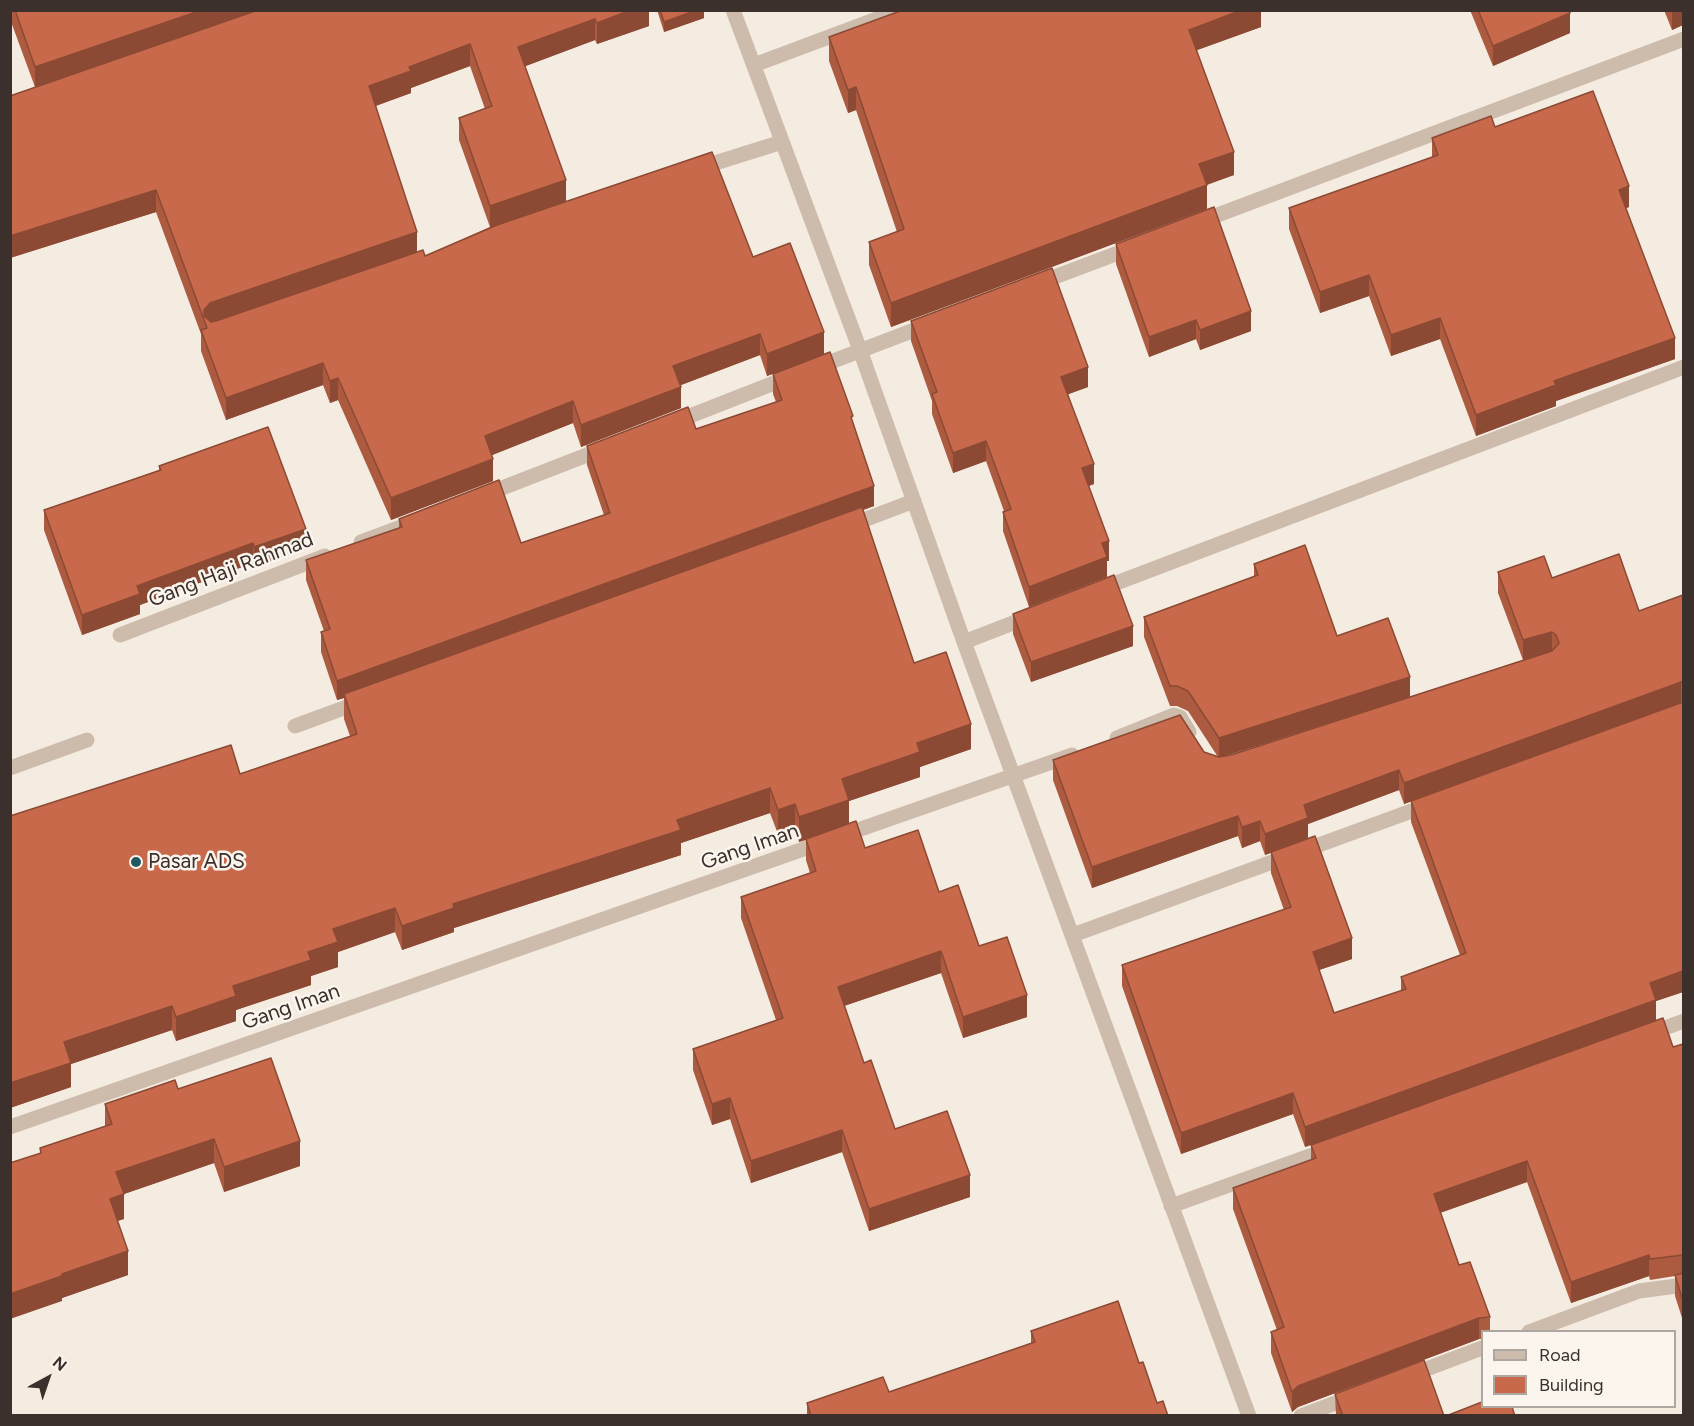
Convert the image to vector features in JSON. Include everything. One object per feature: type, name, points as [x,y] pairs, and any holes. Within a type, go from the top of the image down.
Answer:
[{"type":"street","points":[[733,10],[860,350],[964,642],[1249,1416]]},
{"type":"street","points":[[754,65],[901,10]]},
{"type":"street","points":[[1183,228],[1683,39]]},
{"type":"street","points":[[684,173],[782,142]]},
{"type":"street","points":[[1016,291],[1149,241]]},
{"type":"street","points":[[661,427],[949,317]]},
{"type":"street","points":[[1085,595],[1683,367]]},
{"type":"street","points":[[474,499],[617,444]]},
{"type":"street","points":[[836,531],[914,501]]},
{"type":"street","name":"Gang Haji Rahmad","points":[[120,635],[429,516]]},
{"type":"street","points":[[964,642],[1041,612]]},
{"type":"street","points":[[295,726],[374,697]]},
{"type":"street","name":"Gang Iman","points":[[10,1127],[1015,777],[1174,715],[1180,717],[1197,745]]},
{"type":"street","points":[[10,768],[87,740]]},
{"type":"street","points":[[1073,935],[1439,801]]},
{"type":"street","points":[[1628,1041],[1683,1021]]},
{"type":"street","points":[[1171,1206],[1349,1142]]},
{"type":"street","points":[[1533,1330],[1639,1291],[1683,1285]]},
{"type":"street","points":[[1397,1380],[1481,1348]]},
{"type":"street","points":[[1301,1416],[1365,1392]]},
{"type":"building","points":[[15,10],[202,10],[35,67]]},
{"type":"building","points":[[258,10],[631,10],[597,23],[595,19],[518,47],[566,180],[490,206],[459,118],[492,106],[470,44],[409,67],[411,71],[369,86],[417,232],[210,303],[204,310],[204,316],[211,322],[423,250],[425,256],[497,225],[712,152],[753,257],[790,243],[824,332],[767,354],[760,334],[673,366],[681,387],[581,425],[573,401],[485,436],[493,459],[391,498],[338,378],[330,381],[323,363],[226,398],[201,330],[207,328],[156,190],[10,236],[10,96]]},
{"type":"building","points":[[660,10],[697,10],[664,22]]},
{"type":"building","points":[[903,10],[1242,10],[1189,30],[1234,152],[1199,164],[1207,185],[891,303],[869,242],[904,229],[856,87],[848,90],[829,37]]},
{"type":"building","points":[[1478,10],[1569,10],[1570,13],[1493,46]]},
{"type":"building","points":[[1593,91],[1629,186],[1619,190],[1675,338],[1554,381],[1556,385],[1476,415],[1440,318],[1391,335],[1369,275],[1320,292],[1289,208],[1438,155],[1432,138],[1491,116],[1495,127]]},
{"type":"building","points":[[1214,207],[1251,311],[1200,330],[1196,320],[1149,337],[1116,244]]},
{"type":"building","points":[[1052,268],[1088,367],[1061,377],[1094,464],[1082,468],[1109,541],[1102,543],[1107,557],[1029,587],[1003,512],[1011,509],[986,441],[953,453],[932,394],[937,392],[911,321]]},
{"type":"building","points":[[830,352],[853,416],[851,417],[874,486],[337,681],[321,632],[330,629],[306,560],[402,527],[399,519],[499,480],[521,543],[610,513],[587,446],[688,407],[696,429],[782,400],[773,374]]},
{"type":"building","points":[[268,427],[306,529],[254,547],[253,543],[137,586],[140,594],[82,615],[44,510],[161,470],[159,466]]},
{"type":"building","points":[[862,507],[914,663],[946,652],[971,724],[917,743],[920,752],[842,779],[849,800],[799,817],[795,804],[778,810],[770,788],[677,820],[681,830],[453,904],[454,908],[402,926],[395,908],[333,929],[338,942],[308,952],[311,960],[233,986],[236,996],[176,1017],[172,1006],[64,1042],[71,1063],[10,1083],[10,816],[231,745],[240,774],[357,734],[344,694]]},
{"type":"building","points":[[1305,545],[1337,636],[1388,618],[1410,677],[1219,738],[1188,691],[1177,686],[1170,686],[1144,617],[1258,575],[1254,564]]},
{"type":"building","points":[[1619,554],[1639,611],[1683,595],[1683,683],[1404,783],[1399,770],[1304,805],[1308,818],[1265,834],[1260,821],[1242,827],[1238,816],[1092,867],[1053,760],[1180,715],[1204,752],[1219,757],[1231,755],[1552,651],[1559,643],[1552,632],[1523,640],[1498,572],[1544,556],[1552,578]]},
{"type":"building","points":[[1114,575],[1133,626],[1031,662],[1013,614]]},
{"type":"building","points":[[1683,702],[1683,971],[1650,983],[1656,1000],[1305,1127],[1293,1093],[1181,1133],[1122,965],[1291,907],[1271,852],[1315,836],[1352,938],[1313,952],[1334,1013],[1406,989],[1401,977],[1466,953],[1411,801]]},
{"type":"building","points":[[856,821],[865,848],[918,830],[939,892],[958,885],[979,946],[1007,937],[1027,995],[963,1017],[941,951],[838,987],[864,1063],[871,1060],[895,1129],[947,1111],[970,1175],[869,1209],[842,1130],[751,1161],[730,1098],[712,1104],[693,1049],[783,1018],[741,897],[816,871],[806,839]]},
{"type":"building","points":[[1663,1018],[1673,1047],[1683,1044],[1683,1255],[1650,1259],[1649,1255],[1571,1282],[1527,1161],[1434,1194],[1459,1265],[1470,1262],[1490,1317],[1479,1318],[1298,1386],[1292,1392],[1271,1332],[1284,1327],[1233,1188],[1316,1158],[1311,1145]]},
{"type":"building","points":[[271,1058],[300,1141],[224,1167],[214,1139],[116,1172],[124,1194],[110,1199],[128,1251],[10,1294],[10,1163],[41,1153],[40,1148],[112,1124],[105,1104],[175,1080],[178,1089]]},
{"type":"building","points":[[1683,1273],[1683,1301],[1675,1275]]},
{"type":"building","points":[[1118,1301],[1139,1363],[1143,1362],[1157,1403],[1163,1401],[1168,1416],[811,1416],[807,1403],[883,1377],[889,1392],[1035,1342],[1031,1331]]},
{"type":"building","points":[[1424,1360],[1444,1416],[1343,1416],[1335,1394]]},
{"type":"building","points":[[1481,1402],[1481,1408],[1512,1408],[1515,1416],[1446,1416]]},
{"type":"place","name":"Pasar ADS","points":[[136,862]]}]
